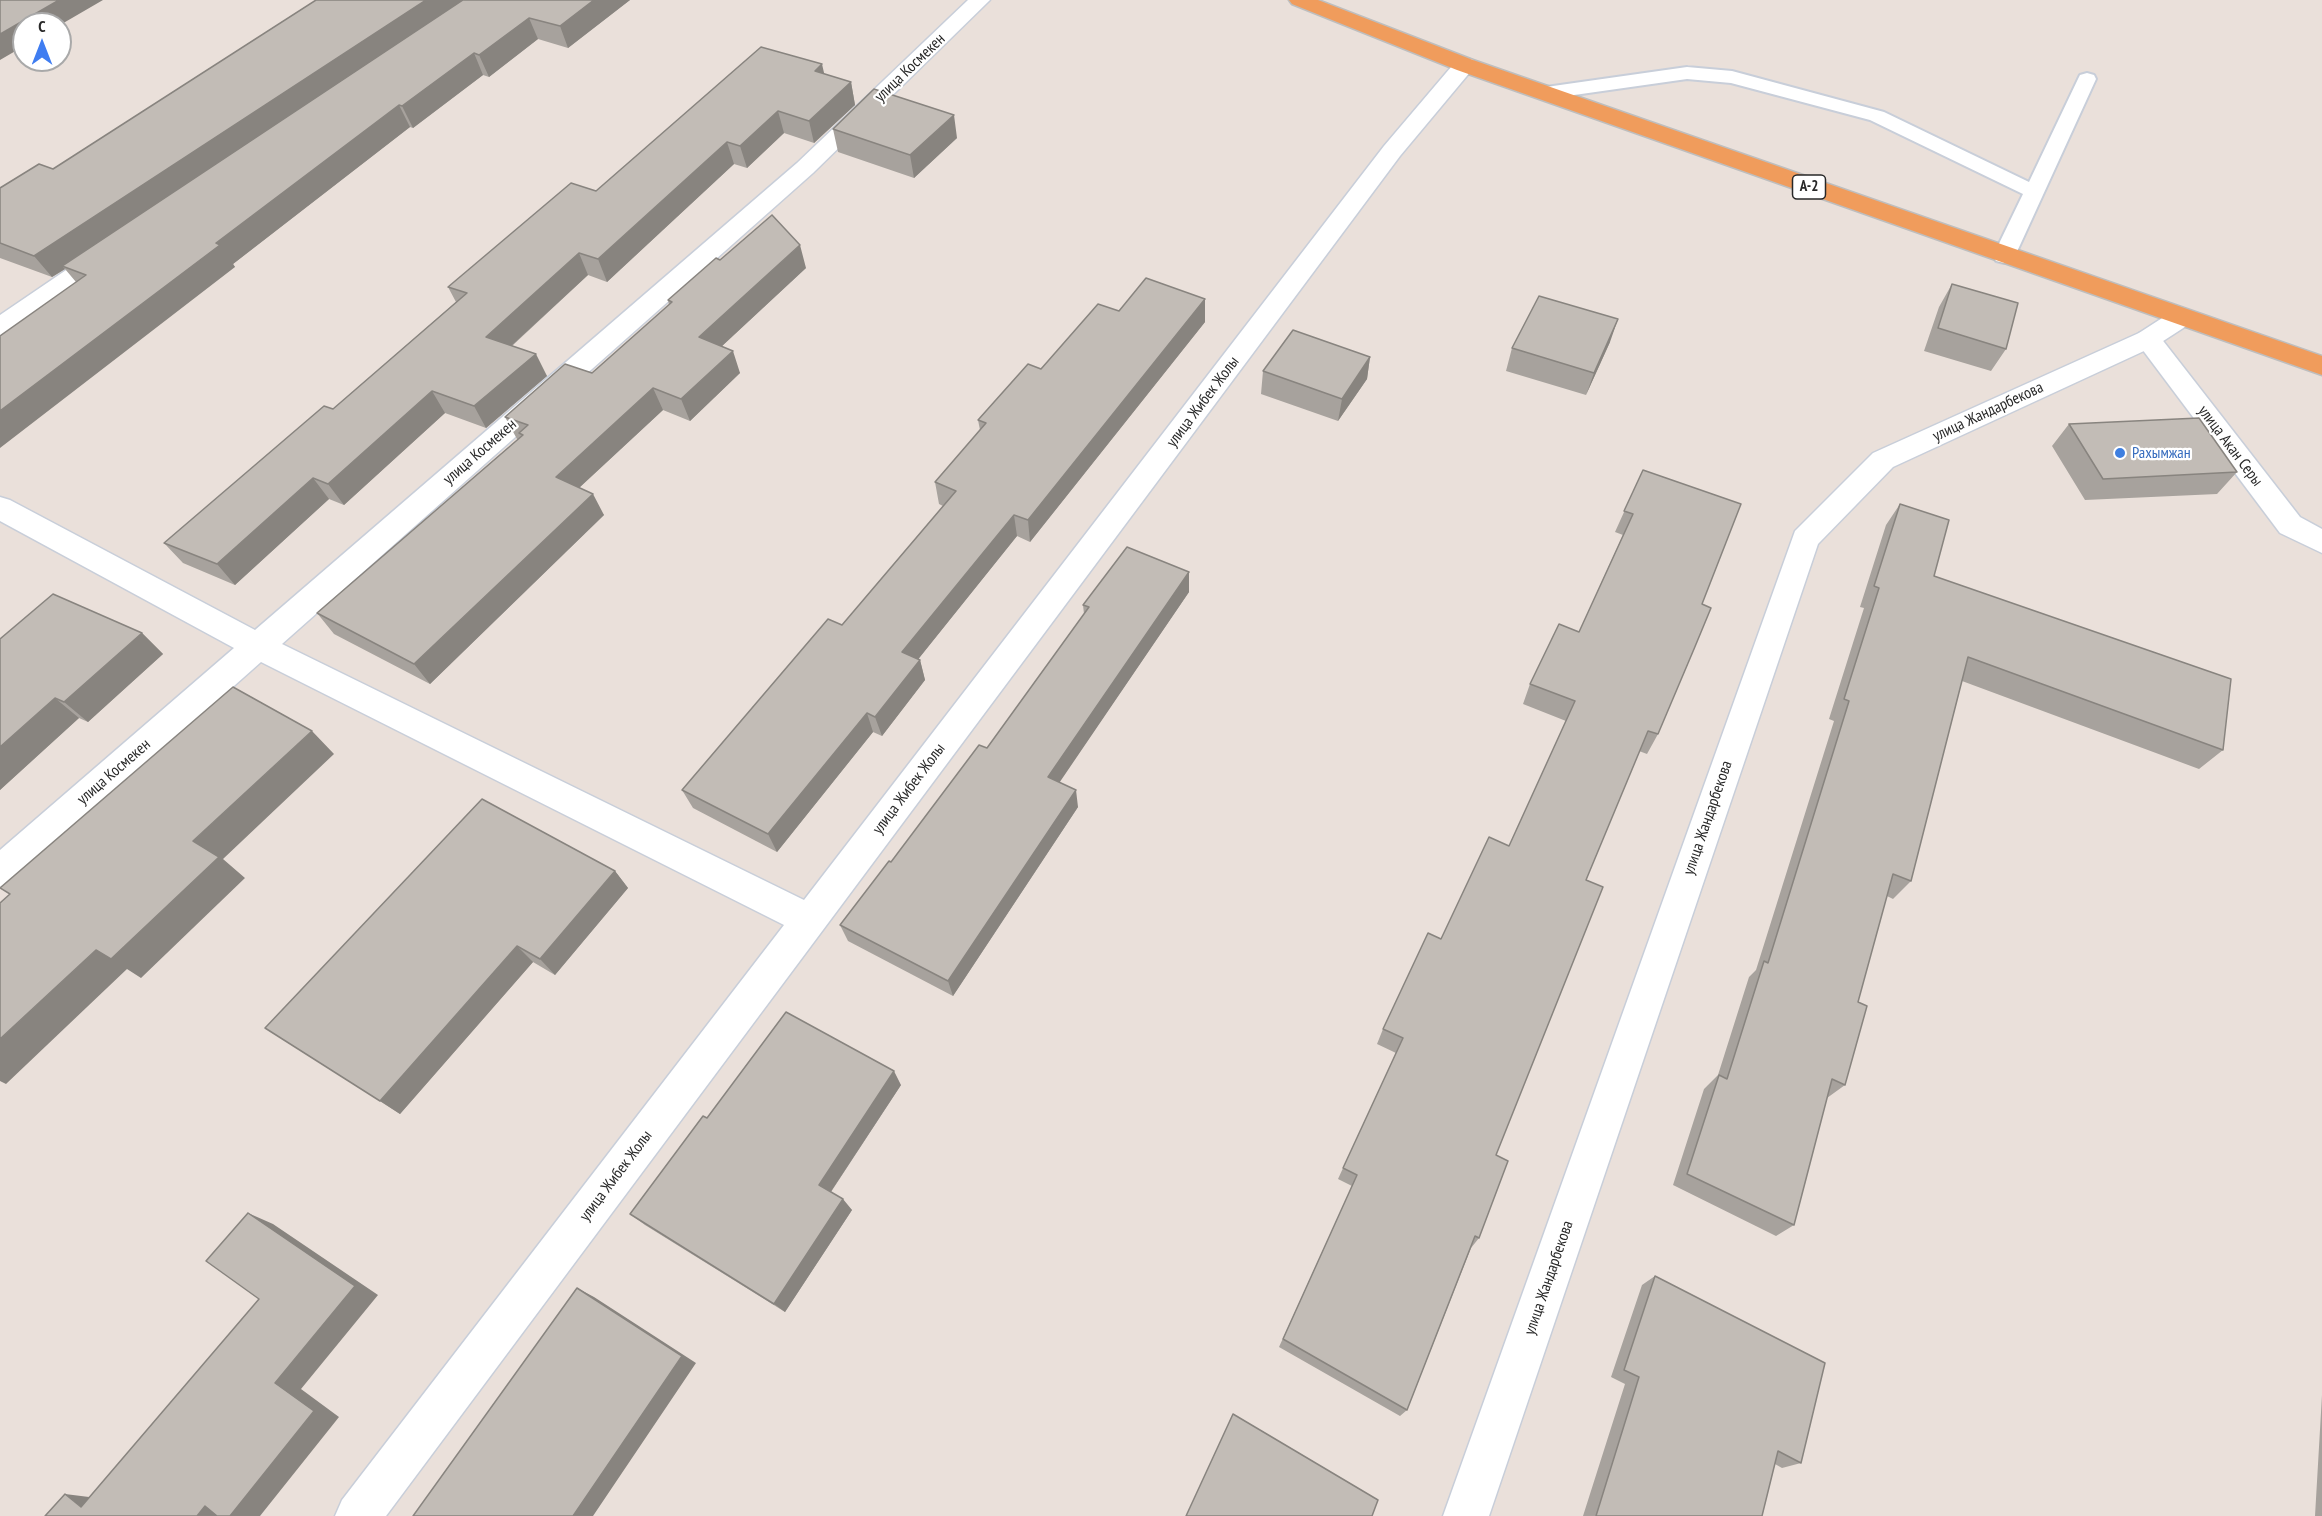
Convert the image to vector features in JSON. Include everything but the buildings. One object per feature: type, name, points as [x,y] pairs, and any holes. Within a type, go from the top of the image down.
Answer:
[{"type":"highway","name":"A-2","points":[[1299,0],[1465,65],[2322,366]]},
{"type":"street","name":"улица Космекен","points":[[0,872],[805,168],[980,0]]},
{"type":"street","name":"улица Жибек Жолы","points":[[358,1516],[1392,152],[1465,65]]},
{"type":"street","points":[[0,327],[129,240]]},
{"type":"street","name":"улица Жандарбекова","points":[[1466,1516],[1805,539],[1883,460],[2148,339],[2182,317]]},
{"type":"street","name":"улица Акан Серы","points":[[2148,339],[2290,525],[2322,542]]},
{"type":"street","points":[[0,508],[257,646],[810,920]]},
{"type":"lane","points":[[1546,93],[1687,73],[1732,76],[1877,116],[2034,192]]},
{"type":"lane","points":[[2004,256],[2087,79]]},
{"type":"place","name":"Рахымжан","points":[[2120,453]]}]
